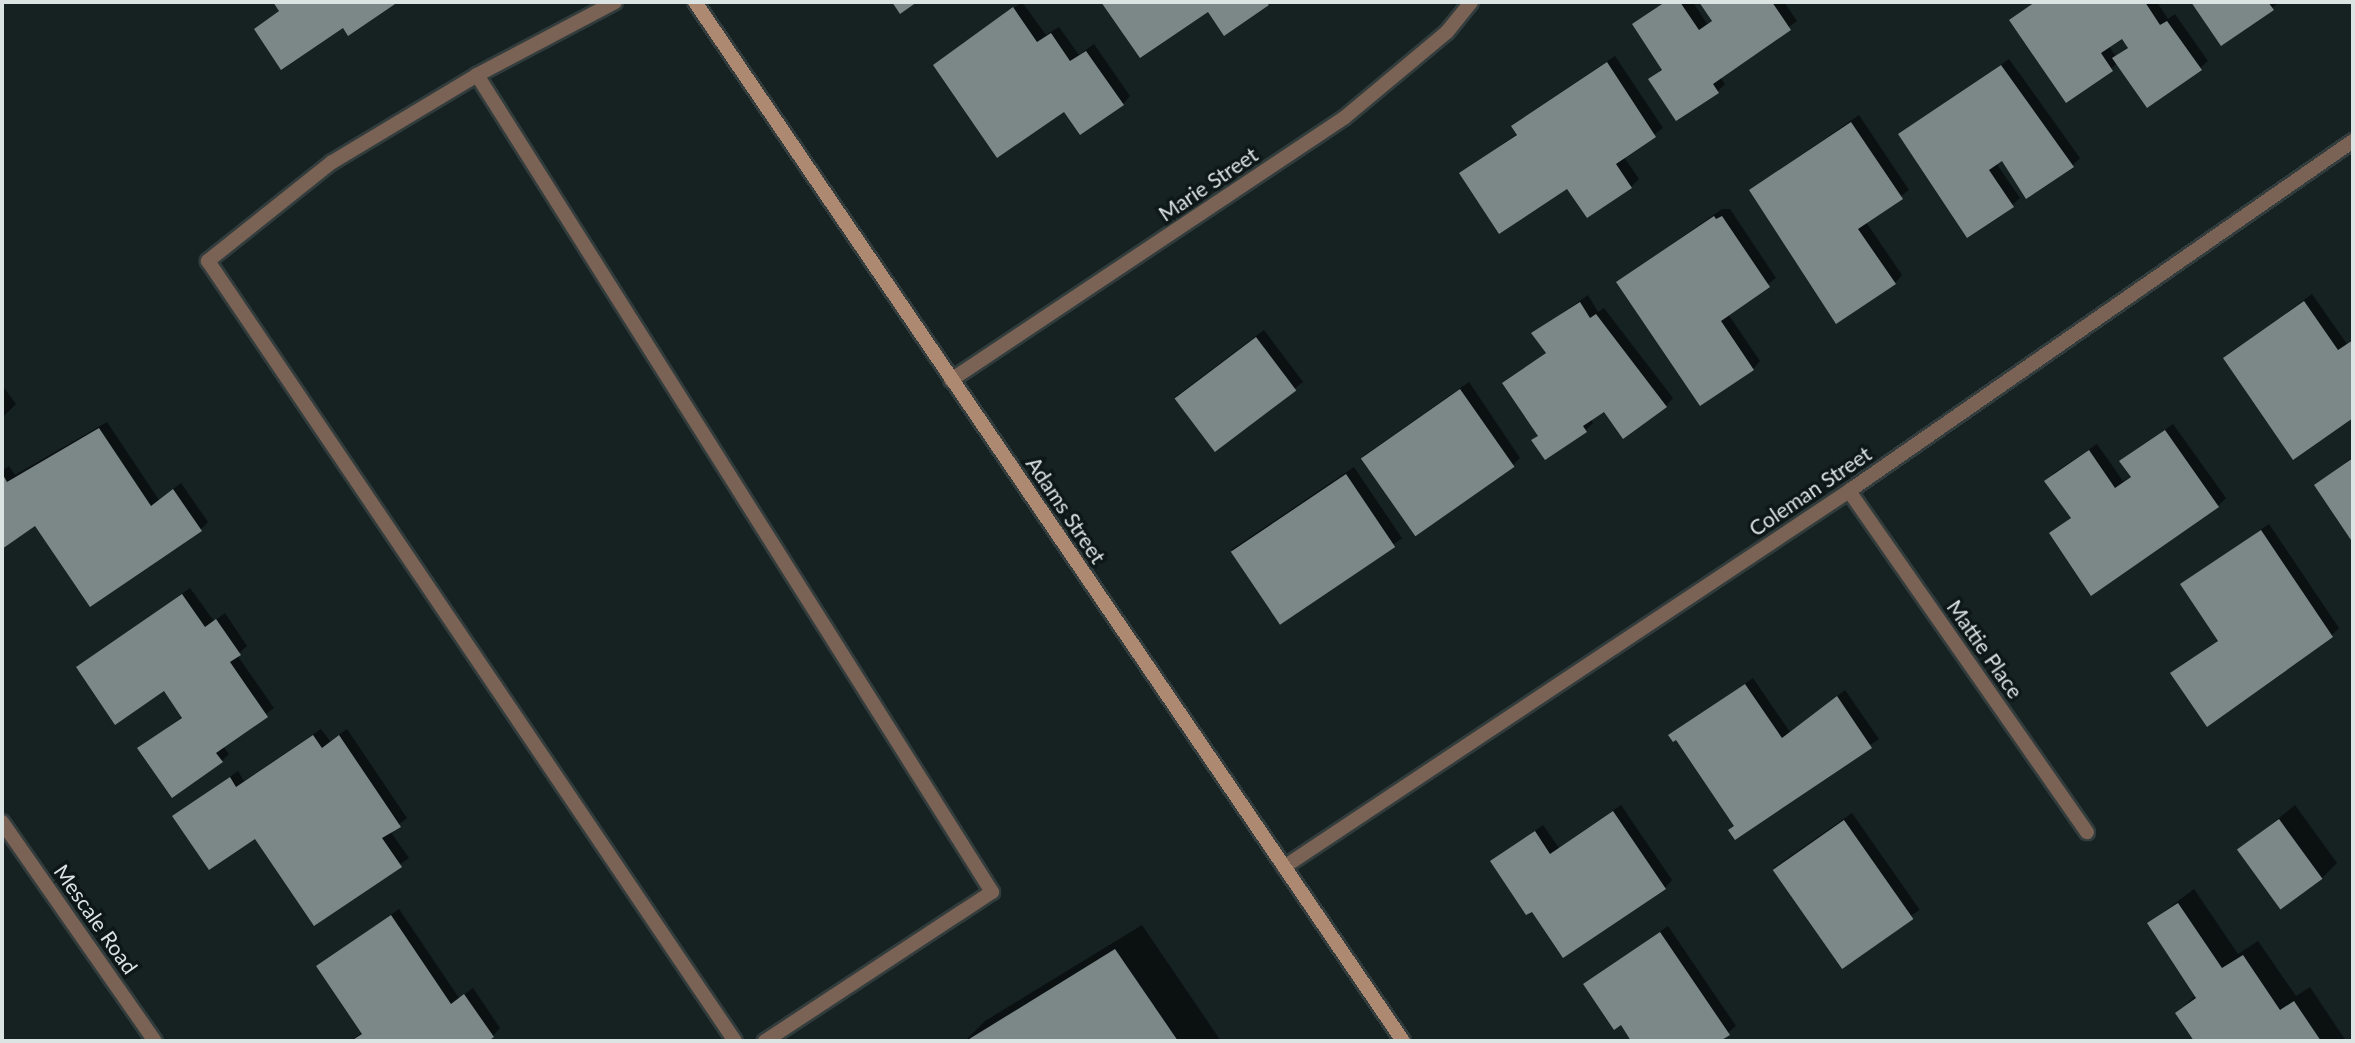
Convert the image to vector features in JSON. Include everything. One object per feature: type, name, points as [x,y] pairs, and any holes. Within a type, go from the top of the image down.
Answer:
[{"type":"main road","name":"Adams Street","points":[[695,2],[1403,1041]]},
{"type":"street","points":[[615,2],[477,75],[332,162],[208,261],[736,1041]]},
{"type":"street","name":"Marie Street","points":[[951,380],[1344,118],[1447,32],[1471,2]]},
{"type":"street","points":[[477,75],[992,892],[765,1041]]},
{"type":"street","name":"Coleman Street","points":[[1284,867],[1849,491],[2353,141]]},
{"type":"street","name":"Mattie Place","points":[[1849,491],[2087,832]]},
{"type":"street","name":"Mescale Road","points":[[2,821],[155,1041]]},
{"type":"building","points":[[273,2],[398,2],[348,36],[343,28],[281,70],[254,29],[279,11]]},
{"type":"building","points":[[892,2],[917,2],[900,14]]},
{"type":"building","points":[[1101,2],[1266,2],[1269,5],[1224,36],[1208,12],[1140,58]]},
{"type":"building","points":[[1665,2],[1680,2],[1699,30],[1712,21],[1699,2],[1772,2],[1791,30],[1713,84],[1719,93],[1676,121],[1648,79],[1662,70],[1632,24]]},
{"type":"building","points":[[2035,2],[2145,2],[2160,25],[2167,21],[2202,70],[2147,108],[2112,58],[2128,48],[2122,39],[2101,53],[2113,71],[2066,103],[2009,20]]},
{"type":"building","points":[[2191,2],[2268,2],[2274,10],[2221,46]]},
{"type":"building","points":[[1013,7],[1037,42],[1051,33],[1070,61],[1086,51],[1124,105],[1080,135],[1064,112],[997,158],[933,65]]},
{"type":"building","points":[[1607,62],[1656,137],[1616,164],[1632,188],[1587,218],[1567,189],[1499,234],[1459,173],[1517,135],[1511,126]]},
{"type":"building","points":[[2001,65],[2074,167],[2026,199],[2002,161],[1989,170],[2014,207],[1967,238],[1898,134]]},
{"type":"building","points":[[1851,122],[1903,199],[1858,229],[1896,284],[1836,324],[1749,190]]},
{"type":"building","points":[[1714,216],[1716,219],[1722,216],[1770,287],[1721,321],[1754,370],[1700,406],[1616,282]]},
{"type":"building","points":[[2304,301],[2338,350],[2353,340],[2353,418],[2293,460],[2223,358]]},
{"type":"building","points":[[1580,302],[1590,318],[1596,314],[1667,407],[1623,439],[1604,412],[1583,426],[1587,432],[1545,460],[1531,440],[1538,436],[1502,383],[1546,353],[1531,333]]},
{"type":"building","points":[[1256,337],[1296,391],[1215,452],[1175,398]]},
{"type":"building","points":[[1460,389],[1514,467],[1415,536],[1361,458]]},
{"type":"building","points":[[99,428],[151,506],[173,489],[202,531],[90,607],[35,526],[2,549],[2,473],[7,482]]},
{"type":"building","points":[[2165,430],[2219,507],[2091,596],[2049,533],[2071,518],[2044,481],[2089,450],[2115,488],[2131,477],[2119,461]]},
{"type":"building","points":[[2353,458],[2353,543],[2314,485]]},
{"type":"building","points":[[1346,474],[1395,547],[1280,625],[1231,552]]},
{"type":"building","points":[[2261,530],[2333,637],[2207,727],[2170,673],[2218,641],[2180,584]]},
{"type":"building","points":[[182,594],[205,627],[216,619],[241,655],[230,662],[268,717],[216,753],[223,762],[172,798],[137,748],[182,718],[164,691],[115,725],[76,667]]},
{"type":"building","points":[[1745,684],[1782,738],[1837,696],[1872,748],[1735,840],[1728,830],[1734,826],[1676,740],[1673,742],[1668,735]]},
{"type":"building","points":[[313,735],[322,748],[339,735],[401,827],[382,838],[402,867],[314,926],[255,839],[209,870],[172,816],[230,777],[236,787]]},
{"type":"building","points":[[1613,811],[1666,889],[1563,958],[1532,912],[1526,915],[1490,861],[1535,831],[1550,854]]},
{"type":"building","points":[[2279,819],[2322,879],[2280,909],[2237,850]]},
{"type":"building","points":[[1844,820],[1913,919],[1842,969],[1773,870]]},
{"type":"building","points":[[2178,903],[2222,968],[2243,955],[2280,1010],[2294,1001],[2321,1041],[2194,1041],[2175,1013],[2196,998],[2147,923]]},
{"type":"building","points":[[391,915],[451,1004],[464,994],[494,1037],[488,1041],[351,1041],[362,1034],[316,966]]},
{"type":"building","points":[[1660,932],[1730,1035],[1720,1041],[1631,1041],[1621,1025],[1614,1030],[1583,984]]},
{"type":"building","points":[[1115,949],[1178,1041],[966,1041]]}]
